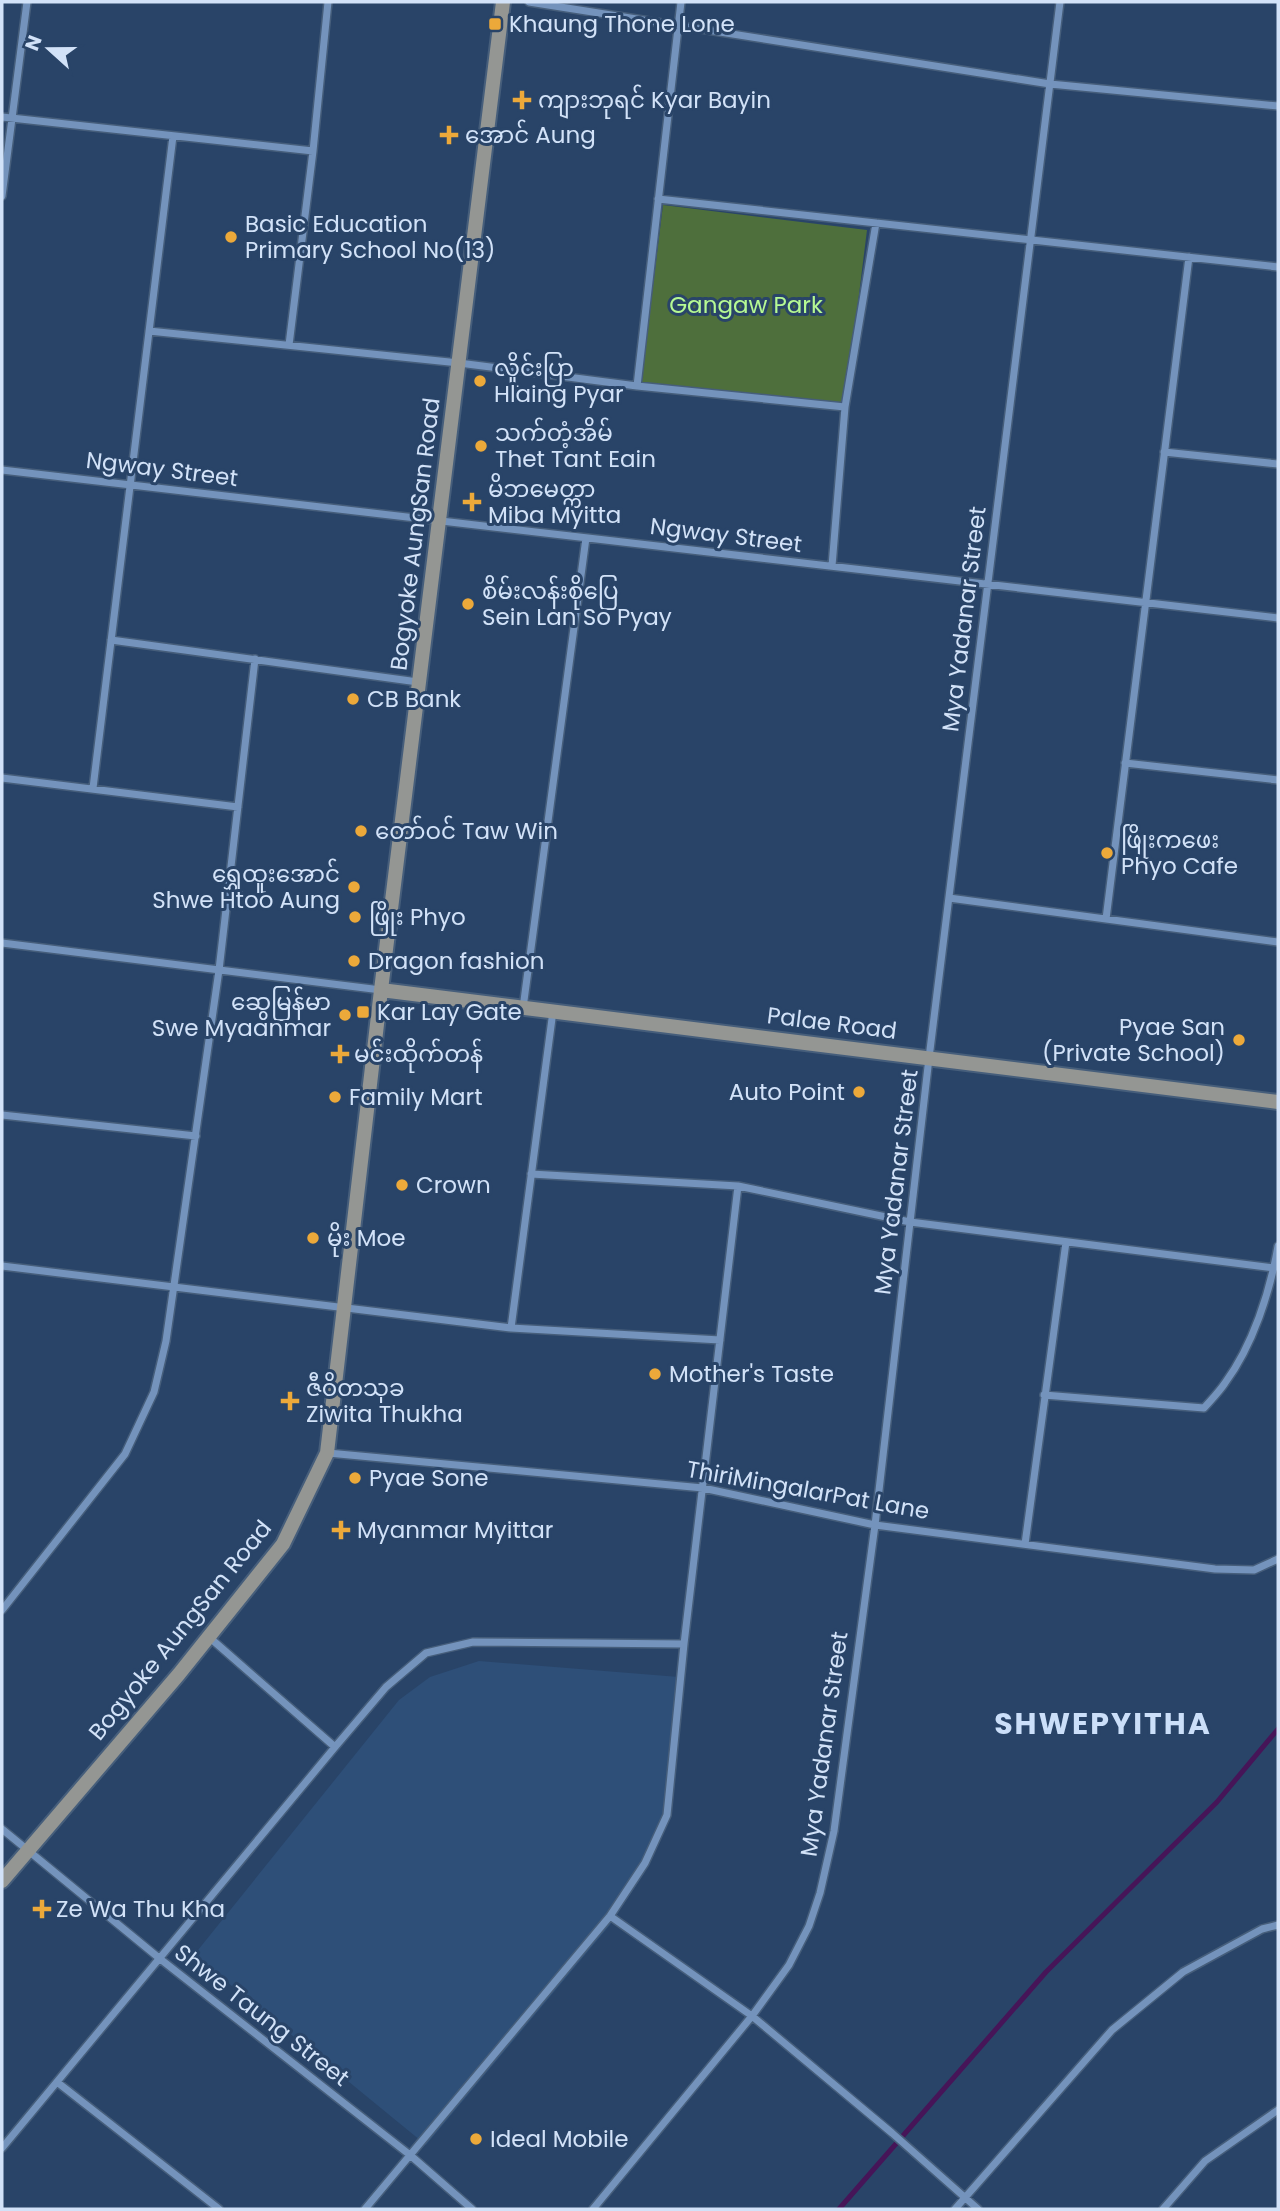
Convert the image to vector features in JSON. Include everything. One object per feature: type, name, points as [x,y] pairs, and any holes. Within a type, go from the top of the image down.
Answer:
[{"type":"street","points":[[2,196],[27,2]]},
{"type":"street","points":[[289,345],[328,2]]},
{"type":"street","name":"Bogyoke AungSan Road","points":[[2,1881],[283,1544],[327,1452],[503,2]]},
{"type":"street","points":[[529,2],[1050,84],[1278,106]]},
{"type":"street","points":[[637,386],[681,2]]},
{"type":"street","name":"Mya Yadanar Street","points":[[593,2209],[752,2016],[789,1965],[809,1926],[820,1893],[834,1831],[875,1525],[929,1058],[1060,2]]},
{"type":"street","points":[[2,117],[313,151]]},
{"type":"street","points":[[93,788],[173,136]]},
{"type":"street","points":[[658,199],[1278,267]]},
{"type":"street","points":[[832,566],[845,407],[876,223]]},
{"type":"street","points":[[1106,919],[1189,257]]},
{"type":"street","points":[[149,331],[845,407]]},
{"type":"street","points":[[1164,452],[1278,464]]},
{"type":"street","name":"Ngway Street","points":[[2,470],[1278,618]]},
{"type":"street","points":[[523,1008],[586,538]]},
{"type":"street","points":[[111,640],[419,682]]},
{"type":"street","points":[[2,1610],[125,1454],[154,1392],[166,1341],[196,1136],[219,970],[256,659]]},
{"type":"street","points":[[1125,763],[1278,780]]},
{"type":"street","points":[[2,778],[238,807]]},
{"type":"street","points":[[949,898],[1278,942]]},
{"type":"street","points":[[2,943],[381,990]]},
{"type":"street","name":"Palae Road","points":[[381,990],[1278,1102]]},
{"type":"street","points":[[511,1328],[553,1012]]},
{"type":"street","points":[[2,1115],[196,1136]]},
{"type":"street","points":[[531,1174],[738,1186],[910,1222],[1274,1268]]},
{"type":"street","points":[[365,2209],[610,1916],[645,1863],[667,1815],[684,1644],[738,1186]]},
{"type":"street","points":[[1025,1544],[1066,1242]]},
{"type":"street","points":[[1044,1395],[1204,1408],[1226,1383],[1251,1336],[1274,1268],[1278,1246]]},
{"type":"street","points":[[2,1266],[511,1328],[720,1340]]},
{"type":"street","name":"ThiriMingalarPat Lane","points":[[327,1452],[703,1488],[875,1525],[1215,1569],[1254,1570],[1278,1559]]},
{"type":"street","points":[[209,1636],[335,1747]]},
{"type":"street","points":[[2,2148],[386,1686],[426,1653],[473,1642],[684,1644]]},
{"type":"street","name":"Shwe Taung Street","points":[[2,1829],[159,1958],[410,2155],[472,2209]]},
{"type":"street","points":[[610,1916],[752,2016],[978,2209]]},
{"type":"street","points":[[955,2209],[1112,2030],[1183,1972],[1262,1929],[1278,1925]]},
{"type":"street","points":[[57,2082],[219,2209]]},
{"type":"street","points":[[1163,2209],[1205,2161],[1278,2110]]},
{"type":"shaded area","points":[[479,1661],[679,1677],[668,1819],[644,1874],[610,1925],[426,2145],[194,1955],[399,1700],[430,1677]]},
{"type":"green space","name":"Gangaw Park","points":[[663,205],[867,230],[845,407],[641,382]]},
{"type":"waterway","points":[[839,2209],[1046,1972],[1217,1802],[1278,1729]]},
{"type":"place","name":"Khaung Thone Lone","points":[[495,24]]},
{"type":"place","name":"ကျားဘုရင် Kyar Bayin","points":[[522,100]]},
{"type":"place","name":"အောင် Aung","points":[[449,135]]},
{"type":"place","name":"Basic Education Primary School No(13)","points":[[231,237]]},
{"type":"place","name":"လှိုင်းပြာ Hlaing Pyar","points":[[480,381]]},
{"type":"place","name":"သက်တံ့အိမ် Thet Tant Eain","points":[[481,446]]},
{"type":"place","name":"မိဘမေတ္တာ Miba Myitta","points":[[472,502]]},
{"type":"place","name":"စိမ်းလန်းစိုပြေ Sein Lan So Pyay","points":[[468,604]]},
{"type":"place","name":"CB Bank","points":[[353,699]]},
{"type":"place","name":"တော်ဝင် Taw Win","points":[[361,831]]},
{"type":"place","name":"ဖြိုးကဖေး Phyo Cafe","points":[[1107,853]]},
{"type":"place","name":"ရွှေထူးအောင် Shwe Htoo Aung","points":[[354,887]]},
{"type":"place","name":"ဖြိုး Phyo","points":[[355,917]]},
{"type":"place","name":"Dragon fashion","points":[[354,961]]},
{"type":"place","name":"Kar Lay Gate","points":[[363,1012]]},
{"type":"place","name":"ဆွေမြန်မာ Swe Myaanmar","points":[[345,1015]]},
{"type":"place","name":"Pyae San (Private School)","points":[[1239,1040]]},
{"type":"place","name":"မင်းထိုက်တန်","points":[[340,1054]]},
{"type":"place","name":"Auto Point","points":[[859,1092]]},
{"type":"place","name":"Family Mart","points":[[335,1097]]},
{"type":"place","name":"Crown","points":[[402,1185]]},
{"type":"place","name":"မိုး Moe","points":[[313,1238]]},
{"type":"place","name":"Mother's Taste","points":[[655,1374]]},
{"type":"place","name":"ဇီဝိတသုခ Ziwita Thukha","points":[[290,1401]]},
{"type":"place","name":"Pyae Sone","points":[[355,1478]]},
{"type":"place","name":"Myanmar Myittar","points":[[341,1530]]},
{"type":"place","name":"Ze Wa Thu Kha","points":[[42,1909]]},
{"type":"place","name":"Ideal Mobile","points":[[476,2139]]},
{"type":"district","name":"SHWEPYITHA","points":[[1103,1724]]}]
